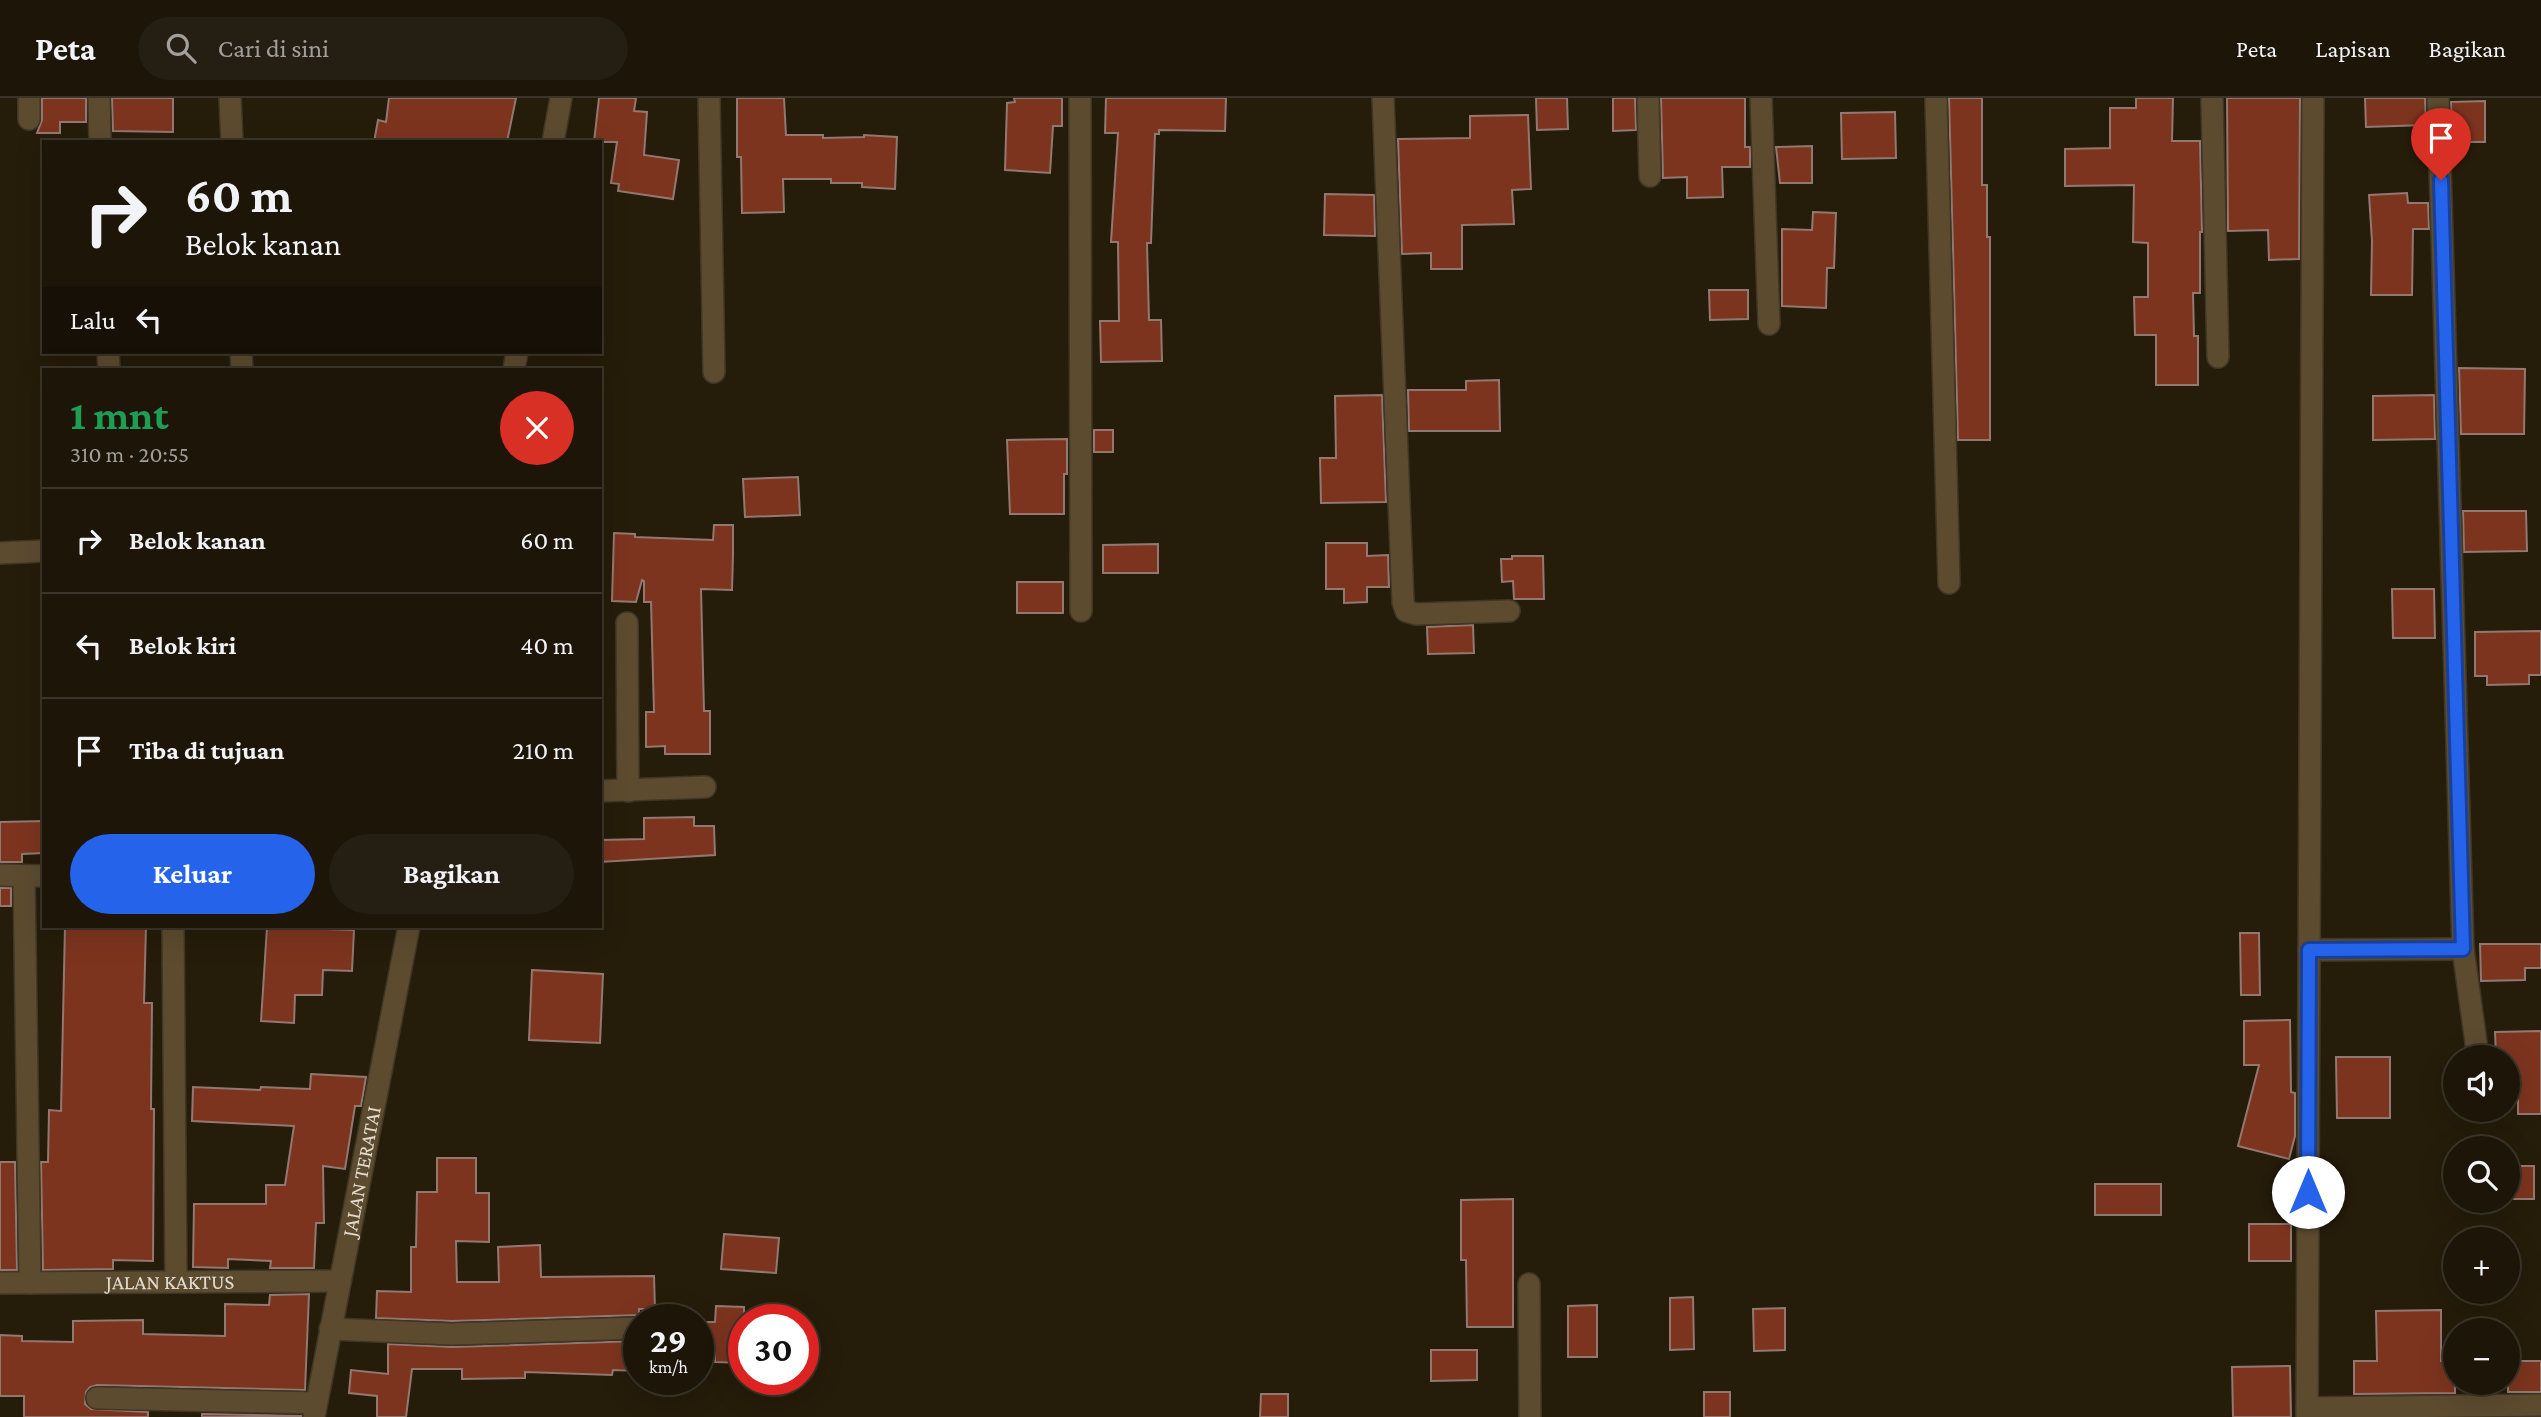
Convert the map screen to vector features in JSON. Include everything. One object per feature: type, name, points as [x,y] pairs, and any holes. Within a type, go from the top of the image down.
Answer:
[{"type":"street","points":[[99,98],[100,140]]},
{"type":"street","points":[[230,98],[232,140]]},
{"type":"street","points":[[553,140],[561,98]]},
{"type":"street","points":[[709,98],[714,372]]},
{"type":"street","points":[[1080,98],[1081,611]]},
{"type":"street","points":[[1383,98],[1403,602],[1406,611],[1416,614],[1509,611]]},
{"type":"street","points":[[1648,98],[1650,176]]},
{"type":"street","points":[[1760,98],[1769,324]]},
{"type":"street","points":[[1936,98],[1949,583]]},
{"type":"street","points":[[2212,98],[2218,356]]},
{"type":"street","points":[[2313,98],[2307,1412],[2541,1405]]},
{"type":"street","points":[[2438,98],[2463,949],[2476,1045]]},
{"type":"street","points":[[0,553],[42,551]]},
{"type":"street","points":[[627,623],[628,790]]},
{"type":"street","points":[[602,791],[705,787]]},
{"type":"street","points":[[0,875],[34,876],[30,1283]]},
{"type":"street","points":[[173,928],[176,1282]]},
{"type":"street","name":"JALAN TERATAI","points":[[315,1410],[409,928]]},
{"type":"street","points":[[2309,950],[2463,949]]},
{"type":"street","name":"JALAN KAKTUS","points":[[0,1283],[340,1281]]},
{"type":"street","points":[[1529,1284],[1530,1417]]},
{"type":"street","points":[[330,1329],[452,1334],[623,1329]]},
{"type":"street","points":[[97,1398],[315,1410]]},
{"type":"building","points":[[42,98],[86,98],[86,122],[60,122],[60,133],[37,133],[42,120]]},
{"type":"building","points":[[112,98],[173,98],[173,132],[113,131]]},
{"type":"building","points":[[389,98],[516,98],[507,140],[374,140],[378,120],[386,122]]},
{"type":"building","points":[[599,98],[636,98],[634,111],[647,112],[644,155],[679,160],[673,199],[618,191],[619,184],[611,183],[617,142],[594,140]]},
{"type":"building","points":[[737,98],[784,98],[786,135],[823,135],[823,138],[864,135],[897,137],[895,189],[862,187],[862,183],[831,183],[831,179],[783,179],[784,212],[742,213],[741,157],[737,157]]},
{"type":"building","points":[[1014,98],[1062,98],[1062,126],[1053,126],[1050,173],[1005,170],[1007,103],[1015,102]]},
{"type":"building","points":[[1106,98],[1226,98],[1225,131],[1159,130],[1159,134],[1155,134],[1151,243],[1147,243],[1149,320],[1161,320],[1162,361],[1101,362],[1100,321],[1119,321],[1118,242],[1111,242],[1118,133],[1105,133]]},
{"type":"building","points":[[1536,98],[1567,98],[1568,129],[1537,130]]},
{"type":"building","points":[[1613,98],[1635,98],[1636,130],[1613,131]]},
{"type":"building","points":[[1661,98],[1745,98],[1745,147],[1750,147],[1750,167],[1722,167],[1723,197],[1687,198],[1687,177],[1663,178]]},
{"type":"building","points":[[1949,98],[1982,98],[1982,185],[1987,185],[1987,237],[1990,237],[1990,440],[1958,440]]},
{"type":"building","points":[[2136,98],[2173,98],[2172,141],[2200,141],[2200,293],[2193,293],[2194,336],[2198,336],[2198,385],[2156,385],[2156,335],[2135,335],[2134,297],[2148,297],[2148,243],[2133,242],[2134,185],[2065,186],[2065,149],[2110,148],[2110,108],[2136,108]]},
{"type":"building","points":[[2227,98],[2300,98],[2299,259],[2269,260],[2268,230],[2228,231]]},
{"type":"building","points":[[2365,98],[2425,98],[2426,125],[2366,127]]},
{"type":"building","points":[[2485,101],[2485,142],[2452,142],[2451,102]]},
{"type":"building","points":[[1895,112],[1896,158],[1842,159],[1841,113]]},
{"type":"building","points":[[1528,115],[1531,189],[1512,190],[1514,224],[1462,225],[1462,269],[1431,269],[1431,253],[1402,254],[1398,139],[1470,138],[1470,116]]},
{"type":"building","points":[[1812,146],[1812,183],[1780,183],[1776,147]]},
{"type":"building","points":[[2407,193],[2408,203],[2428,203],[2429,229],[2413,229],[2412,295],[2371,295],[2369,195]]},
{"type":"building","points":[[1325,194],[1374,195],[1375,236],[1324,235]]},
{"type":"building","points":[[1813,212],[1836,213],[1834,268],[1827,268],[1826,308],[1782,306],[1782,229],[1812,230]]},
{"type":"building","points":[[1709,290],[1748,290],[1748,319],[1710,320]]},
{"type":"building","points":[[2459,368],[2525,369],[2524,434],[2461,434]]},
{"type":"building","points":[[1499,380],[1500,431],[1409,431],[1408,390],[1466,390],[1466,381]]},
{"type":"building","points":[[1382,395],[1386,502],[1321,503],[1320,458],[1336,458],[1335,396]]},
{"type":"building","points":[[2434,395],[2435,439],[2373,440],[2373,396]]},
{"type":"building","points":[[1094,430],[1113,430],[1113,452],[1094,452]]},
{"type":"building","points":[[1067,439],[1064,514],[1010,514],[1007,440]]},
{"type":"building","points":[[798,477],[800,515],[745,517],[743,479]]},
{"type":"building","points":[[2463,511],[2526,511],[2527,551],[2464,552]]},
{"type":"building","points":[[714,525],[733,525],[733,555],[732,590],[701,589],[704,711],[710,711],[710,754],[665,754],[665,746],[646,747],[646,712],[654,712],[651,602],[644,602],[642,580],[636,602],[612,601],[614,533],[635,534],[635,537],[713,540]]},
{"type":"building","points":[[1326,543],[1367,543],[1367,556],[1388,555],[1389,587],[1367,587],[1367,602],[1344,603],[1344,589],[1326,589]]},
{"type":"building","points":[[1158,544],[1158,573],[1103,573],[1103,545]]},
{"type":"building","points":[[1512,556],[1543,556],[1544,599],[1514,599],[1513,581],[1502,582],[1501,559],[1512,559]]},
{"type":"building","points":[[1017,582],[1063,582],[1063,613],[1017,613]]},
{"type":"building","points":[[2392,589],[2434,589],[2435,638],[2393,638]]},
{"type":"building","points":[[1473,625],[1474,653],[1428,654],[1427,627]]},
{"type":"building","points":[[2541,631],[2541,675],[2529,675],[2529,684],[2487,685],[2487,676],[2475,676],[2475,632]]},
{"type":"building","points":[[694,817],[694,826],[714,826],[715,855],[602,862],[602,840],[644,839],[644,818]]},
{"type":"building","points":[[42,821],[42,853],[22,854],[22,862],[0,862],[0,822]]},
{"type":"building","points":[[0,888],[11,888],[11,906],[0,906]]},
{"type":"building","points":[[65,928],[146,928],[144,1003],[152,1003],[153,1261],[113,1260],[113,1269],[43,1270],[41,1162],[48,1162],[49,1110],[61,1111]]},
{"type":"building","points":[[267,928],[354,930],[352,971],[323,970],[322,995],[295,995],[294,1023],[261,1021]]},
{"type":"building","points":[[2240,933],[2259,933],[2260,995],[2241,995]]},
{"type":"building","points":[[2480,944],[2541,944],[2541,968],[2525,968],[2525,980],[2481,981]]},
{"type":"building","points":[[532,970],[603,974],[600,1043],[529,1040]]},
{"type":"building","points":[[2290,1020],[2291,1092],[2295,1093],[2295,1136],[2289,1159],[2238,1146],[2259,1065],[2244,1065],[2244,1021]]},
{"type":"building","points":[[2541,1031],[2541,1114],[2520,1114],[2520,1045],[2496,1045],[2495,1032]]},
{"type":"building","points":[[2336,1057],[2390,1057],[2390,1118],[2337,1118]]},
{"type":"building","points":[[311,1074],[366,1077],[361,1106],[355,1106],[345,1169],[323,1166],[324,1223],[316,1223],[314,1268],[270,1268],[271,1261],[228,1259],[228,1268],[193,1267],[194,1204],[266,1204],[266,1185],[285,1185],[294,1126],[192,1121],[193,1087],[310,1089]]},
{"type":"building","points":[[437,1158],[476,1158],[476,1193],[489,1193],[489,1242],[456,1241],[457,1282],[499,1282],[498,1247],[540,1245],[541,1277],[654,1276],[655,1304],[623,1304],[623,1316],[452,1321],[376,1318],[377,1291],[411,1292],[411,1247],[416,1247],[417,1192],[437,1192]]},
{"type":"building","points":[[0,1162],[15,1162],[17,1270],[0,1270]]},
{"type":"building","points":[[2520,1166],[2534,1166],[2534,1199],[2520,1199]]},
{"type":"building","points":[[2095,1184],[2161,1184],[2161,1215],[2095,1215]]},
{"type":"building","points":[[1513,1199],[1513,1327],[1467,1327],[1466,1260],[1461,1260],[1461,1200]]},
{"type":"building","points":[[2249,1224],[2291,1224],[2291,1261],[2249,1261]]},
{"type":"building","points":[[724,1234],[779,1238],[776,1273],[721,1269]]},
{"type":"building","points":[[309,1294],[305,1390],[97,1385],[86,1392],[85,1404],[91,1409],[148,1412],[148,1417],[24,1417],[24,1396],[0,1396],[0,1335],[22,1336],[22,1341],[73,1342],[73,1321],[143,1320],[143,1334],[225,1336],[225,1304],[269,1305],[270,1295]]},
{"type":"building","points":[[1693,1297],[1694,1349],[1670,1350],[1670,1298]]},
{"type":"building","points":[[1597,1305],[1597,1357],[1568,1357],[1568,1306]]},
{"type":"building","points":[[716,1306],[728,1306],[728,1362],[715,1362]]},
{"type":"building","points":[[1785,1308],[1785,1350],[1754,1351],[1753,1309]]},
{"type":"building","points":[[2441,1310],[2443,1393],[2354,1394],[2354,1361],[2377,1361],[2376,1311]]},
{"type":"building","points":[[623,1342],[623,1370],[613,1370],[612,1375],[525,1372],[525,1378],[462,1379],[462,1369],[412,1369],[406,1417],[377,1417],[377,1396],[349,1393],[351,1370],[388,1374],[388,1344],[452,1347]]},
{"type":"building","points":[[1431,1350],[1477,1350],[1477,1380],[1431,1381]]},
{"type":"building","points":[[2520,1361],[2541,1361],[2541,1392],[2520,1392]]},
{"type":"building","points":[[2290,1366],[2291,1417],[2233,1417],[2232,1367]]},
{"type":"building","points":[[1704,1392],[1730,1392],[1730,1417],[1704,1417]]},
{"type":"building","points":[[1261,1394],[1288,1394],[1288,1417],[1260,1417]]},
{"type":"building","points":[[202,1414],[301,1416],[301,1417],[202,1417]]},
{"type":"route","points":[[2308,1192],[2309,950],[2463,949],[2441,180]]}]
